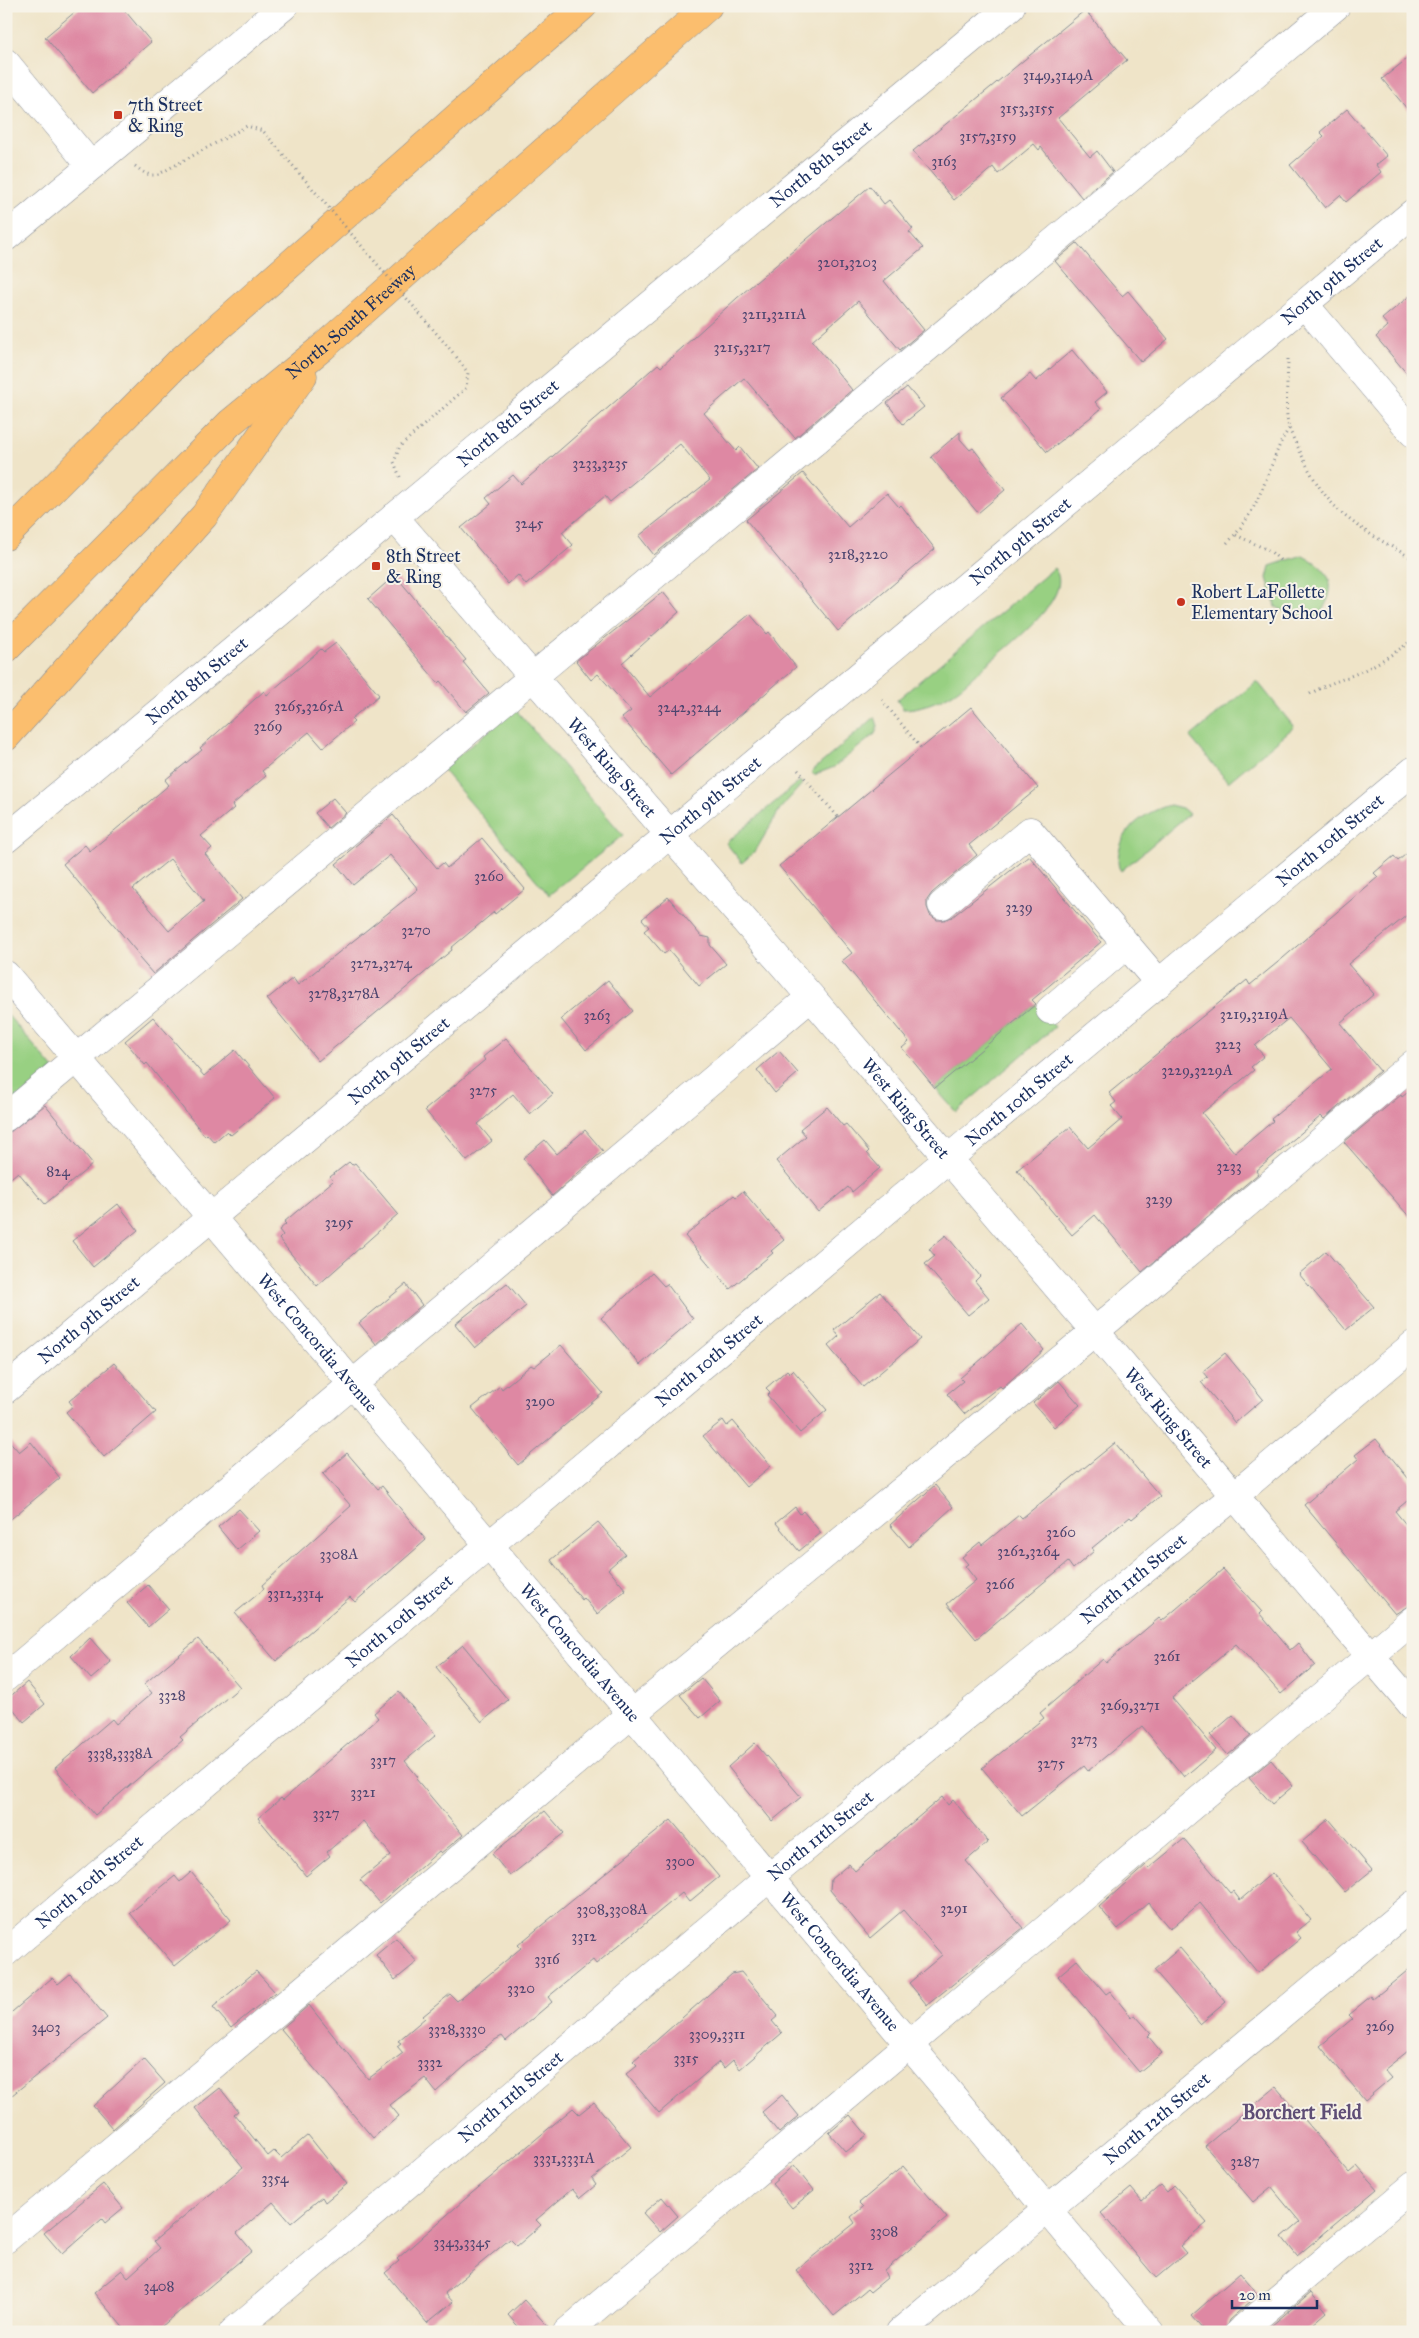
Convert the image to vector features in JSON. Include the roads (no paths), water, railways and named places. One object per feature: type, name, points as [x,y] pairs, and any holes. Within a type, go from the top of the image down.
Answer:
[{"type":"highway","points":[[6,536],[178,363],[583,6]]},
{"type":"highway","name":"North-South Freeway","points":[[6,649],[230,422],[323,347],[708,6]]},
{"type":"highway","points":[[6,737],[204,516],[323,347]]},
{"type":"highway","points":[[6,532],[31,512]]},
{"type":"street","points":[[6,237],[284,6]]},
{"type":"street","name":"North 8th Street","points":[[6,839],[1011,6]]},
{"type":"street","points":[[6,1117],[1336,6]]},
{"type":"street","points":[[6,63],[91,166]]},
{"type":"street","name":"North 9th Street","points":[[6,1388],[671,835],[1413,213]]},
{"type":"street","points":[[1304,304],[1413,432]]},
{"type":"street","name":"West Ring Street","points":[[394,517],[811,997],[947,1160],[1413,1706]]},
{"type":"street","name":"North 10th Street","points":[[6,1952],[947,1160],[1413,771]]},
{"type":"street","points":[[942,905],[1030,831],[1159,983]]},
{"type":"street","points":[[1050,1010],[1126,945]]},
{"type":"street","name":"West Concordia Avenue","points":[[6,975],[632,1714],[1150,2332]]},
{"type":"street","points":[[6,1677],[811,997]]},
{"type":"street","points":[[6,2239],[632,1714],[1094,1332],[1413,1064]]},
{"type":"street","name":"North 11th Street","points":[[232,2332],[770,1878],[1234,1496],[1413,1345]]},
{"type":"street","points":[[566,2332],[908,2042],[1413,1620]]},
{"type":"street","name":"North 12th Street","points":[[900,2332],[1413,1905]]},
{"type":"street","points":[[1239,2332],[1413,2186]]},
{"type":"place","name":"7th Street & Ring","points":[[118,115]]},
{"type":"place","name":"8th Street & Ring","points":[[376,566]]},
{"type":"place","name":"Robert LaFollette Elementary School","points":[[1181,602]]},
{"type":"district","name":"Borchert Field","points":[[1302,2112]]}]
